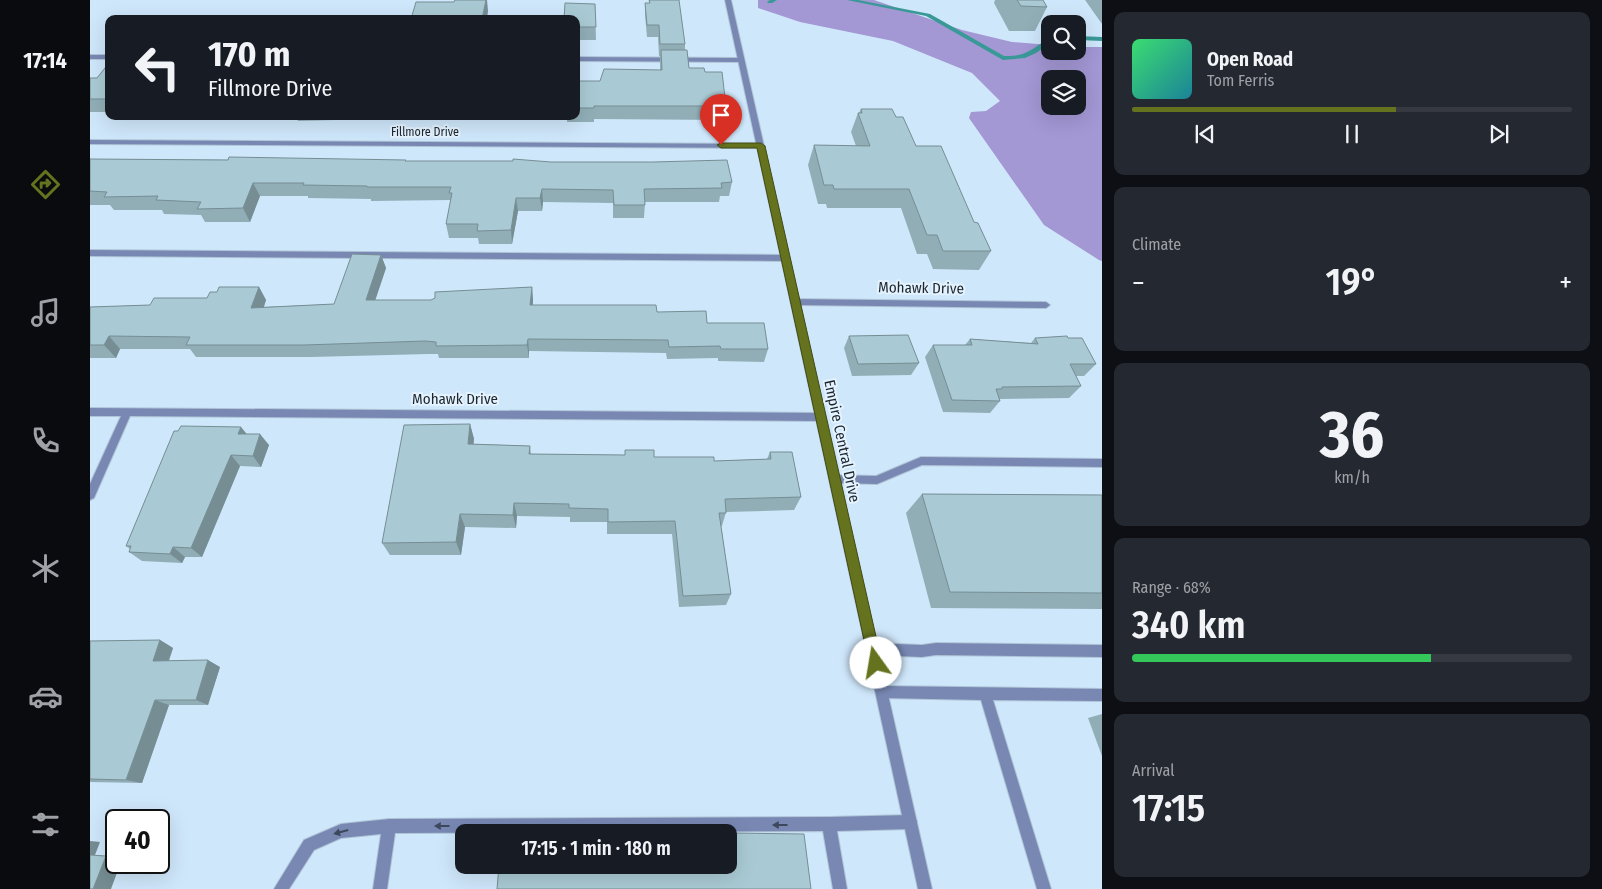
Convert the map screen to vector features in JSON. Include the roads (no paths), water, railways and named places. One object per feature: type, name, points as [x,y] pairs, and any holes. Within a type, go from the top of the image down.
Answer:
[{"type":"street","name":"Empire Central Drive","points":[[728,0],[925,889]]},
{"type":"street","points":[[90,57],[105,57]]},
{"type":"street","points":[[580,59],[741,60]]},
{"type":"street","name":"Fillmore Drive","points":[[90,142],[761,146]]},
{"type":"street","points":[[90,253],[786,258]]},
{"type":"street","name":"Mohawk Drive","points":[[795,302],[1046,305]]},
{"type":"street","name":"Mohawk Drive","points":[[90,412],[820,417]]},
{"type":"street","points":[[90,495],[127,413]]},
{"type":"street","points":[[834,479],[877,480],[921,461],[1102,463]]},
{"type":"street","points":[[872,649],[922,651],[936,649],[1102,651]]},
{"type":"street","points":[[882,692],[1102,695]]},
{"type":"street","points":[[985,693],[1044,889]]},
{"type":"street","points":[[281,889],[309,845],[341,831],[389,826],[910,822]]},
{"type":"street","points":[[829,824],[840,889]]},
{"type":"street","points":[[380,889],[389,826]]},
{"type":"waterway","points":[[770,2],[774,0]]},
{"type":"waterway","points":[[850,0],[928,15],[1003,58],[1023,57],[1041,47]]},
{"type":"waterway","points":[[1086,38],[1102,39]]}]
